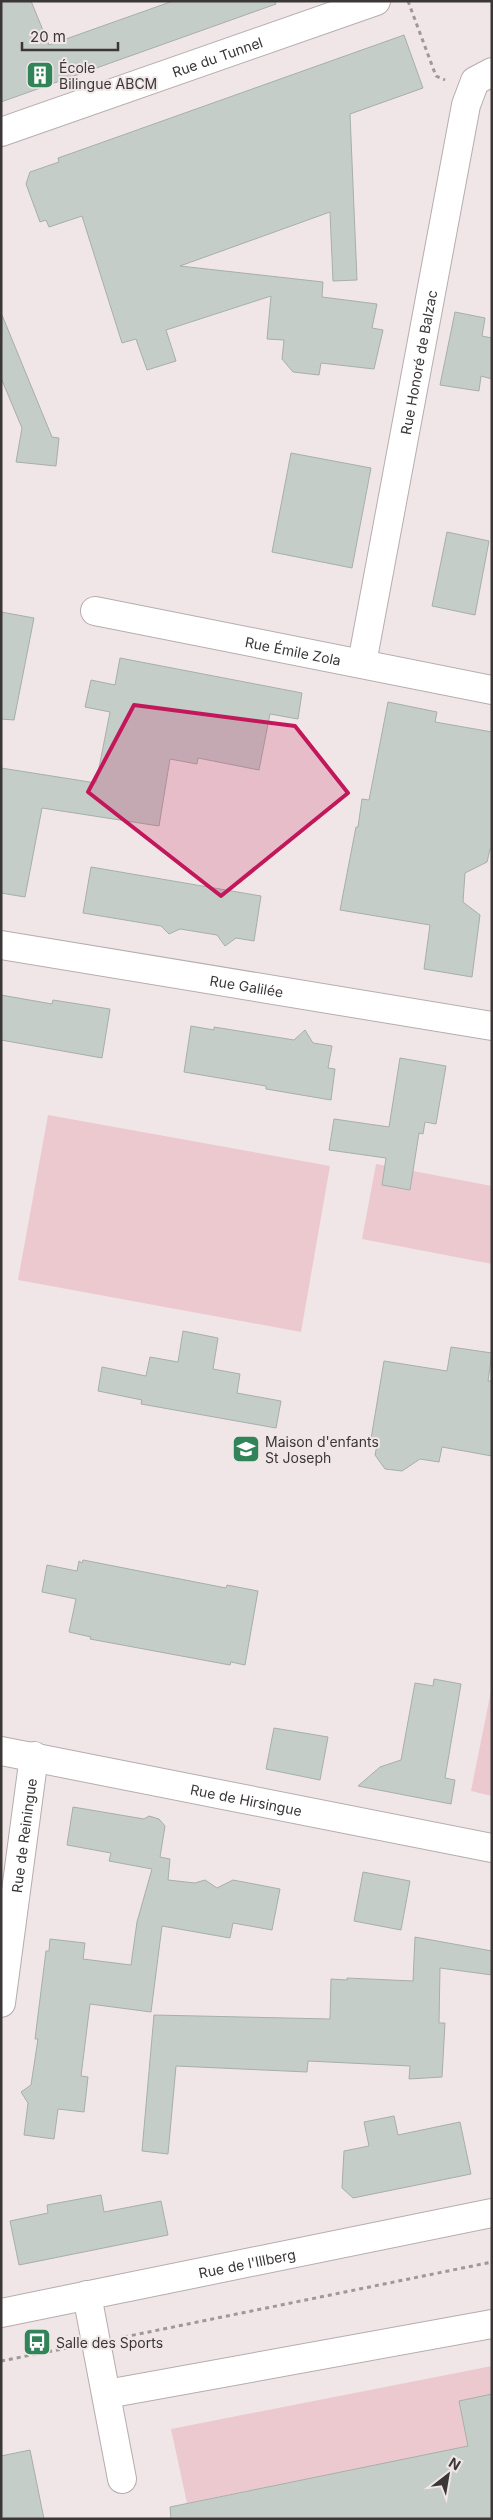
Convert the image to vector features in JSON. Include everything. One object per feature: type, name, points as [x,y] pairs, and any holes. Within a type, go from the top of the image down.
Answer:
[{"type":"street","name":"Rue du Tunnel","points":[[1,132],[376,1]]},
{"type":"street","points":[[470,92],[475,82],[492,72]]},
{"type":"street","name":"Rue Honoré de Balzac","points":[[362,663],[470,92]]},
{"type":"street","name":"Rue Émile Zola","points":[[95,611],[492,690]]},
{"type":"street","name":"Rue Galilée","points":[[1,945],[492,1026]]},
{"type":"street","name":"Rue de Hirsingue","points":[[1,1751],[492,1848]]},
{"type":"street","name":"Rue de Reiningue","points":[[1,2003],[34,1756]]},
{"type":"street","name":"Rue de l'Illberg","points":[[1,2313],[492,2212]]},
{"type":"street","points":[[87,2295],[122,2479]]},
{"type":"street","points":[[107,2394],[492,2324]]},
{"type":"path","points":[[408,1],[436,76],[470,92]]},
{"type":"path","points":[[1,2361],[492,2262]]},
{"type":"highlighted area","points":[[134,705],[295,726],[348,793],[221,896],[88,792]]},
{"type":"shaded area","points":[[48,1115],[330,1166],[301,1332],[18,1280]]},
{"type":"shaded area","points":[[376,1164],[492,1186],[492,1264],[362,1239]]},
{"type":"shaded area","points":[[492,1686],[492,1796],[471,1791]]},
{"type":"shaded area","points":[[492,2366],[492,2394],[459,2401],[468,2446],[187,2503],[171,2429]]},
{"type":"building","name":"École Bilingue ABCM","points":[[1,1],[31,1],[49,45],[173,1],[275,1],[276,4],[1,102]]},
{"type":"building","points":[[404,35],[423,88],[350,114],[357,280],[333,281],[330,212],[180,266],[323,282],[322,297],[377,304],[372,328],[383,330],[374,369],[321,363],[319,375],[293,372],[282,359],[284,340],[267,339],[271,296],[166,330],[176,361],[147,370],[136,339],[122,343],[82,216],[49,227],[46,220],[40,222],[26,184],[30,172],[59,162],[58,158]]},
{"type":"building","points":[[455,312],[485,318],[482,336],[492,338],[492,379],[481,376],[479,391],[440,385]]},
{"type":"building","points":[[2,315],[52,437],[59,438],[56,466],[16,462],[22,428],[1,378]]},
{"type":"building","points":[[291,453],[371,468],[352,568],[272,552]]},
{"type":"building","points":[[447,532],[489,541],[475,615],[432,606]]},
{"type":"building","points":[[1,612],[34,618],[14,720],[1,719]]},
{"type":"building","points":[[120,658],[302,693],[298,719],[270,714],[259,770],[198,758],[197,764],[170,759],[159,826],[42,808],[25,897],[1,893],[1,768],[96,783],[110,712],[85,707],[91,680],[115,685]]},
{"type":"building","points":[[388,702],[437,712],[435,722],[492,732],[492,849],[490,849],[487,862],[465,873],[463,902],[480,915],[472,977],[424,969],[430,925],[340,910],[356,827],[358,827],[362,799],[369,800]]},
{"type":"building","points":[[91,867],[261,896],[254,941],[236,938],[225,946],[217,935],[180,929],[169,934],[161,926],[83,913]]},
{"type":"building","points":[[1,995],[52,1004],[53,1000],[110,1009],[102,1058],[1,1040]]},
{"type":"building","points":[[191,1026],[214,1030],[214,1027],[294,1040],[305,1030],[313,1043],[332,1046],[328,1068],[335,1069],[331,1100],[266,1089],[266,1086],[184,1072]]},
{"type":"building","points":[[400,1058],[446,1066],[436,1124],[425,1122],[423,1134],[419,1133],[410,1190],[382,1185],[386,1158],[329,1150],[334,1119],[389,1127]]},
{"type":"building","points":[[183,1331],[218,1338],[213,1369],[240,1374],[237,1393],[281,1401],[276,1428],[141,1404],[142,1400],[98,1391],[102,1367],[146,1376],[150,1357],[178,1362]]},
{"type":"building","points":[[451,1347],[492,1353],[488,1381],[492,1381],[492,1456],[442,1447],[439,1462],[420,1459],[402,1471],[385,1469],[375,1455],[378,1440],[371,1439],[384,1361],[447,1371]]},
{"type":"building","points":[[83,1560],[226,1588],[227,1585],[258,1591],[245,1665],[231,1662],[230,1665],[90,1639],[91,1637],[69,1632],[76,1599],[42,1592],[47,1565],[77,1571],[79,1561],[82,1563]]},
{"type":"building","points":[[434,1679],[461,1684],[445,1778],[455,1780],[451,1804],[358,1786],[380,1767],[401,1760],[415,1683],[433,1686]]},
{"type":"building","points":[[274,1728],[328,1737],[320,1780],[266,1769]]},
{"type":"building","points":[[73,1807],[144,1819],[149,1816],[159,1819],[165,1826],[160,1857],[170,1859],[168,1880],[195,1883],[205,1880],[217,1888],[233,1880],[280,1889],[272,1930],[233,1923],[230,1938],[162,1926],[151,2012],[90,2004],[81,2076],[88,2077],[84,2112],[58,2109],[54,2139],[24,2135],[28,2103],[21,2092],[31,2085],[38,2039],[35,2039],[46,1951],[49,1951],[50,1939],[85,1943],[83,1959],[131,1965],[137,1922],[152,1869],[109,1861],[111,1853],[67,1845]]},
{"type":"building","points":[[363,1872],[410,1881],[401,1930],[354,1921]]},
{"type":"building","points":[[415,1937],[492,1951],[492,1975],[440,1968],[439,2023],[445,2023],[442,2077],[409,2079],[410,2066],[308,2061],[307,2072],[176,2066],[168,2154],[142,2151],[154,2015],[330,2019],[331,1979],[413,1981]]},
{"type":"building","points":[[394,2116],[398,2135],[460,2122],[471,2174],[353,2198],[342,2188],[344,2151],[369,2146],[364,2122]]},
{"type":"building","points":[[101,2195],[104,2212],[161,2201],[168,2235],[19,2265],[10,2221],[48,2213],[47,2205]]},
{"type":"building","points":[[492,2394],[492,2519],[171,2519],[170,2507],[468,2446],[459,2401]]},
{"type":"building","points":[[30,2450],[44,2519],[1,2519],[1,2456]]},
{"type":"place","name":"École Bilingue ABCM","points":[[40,75]]},
{"type":"place","name":"Maison d'enfants St Joseph","points":[[246,1449]]},
{"type":"place","name":"Salle des Sports","points":[[37,2342]]}]
